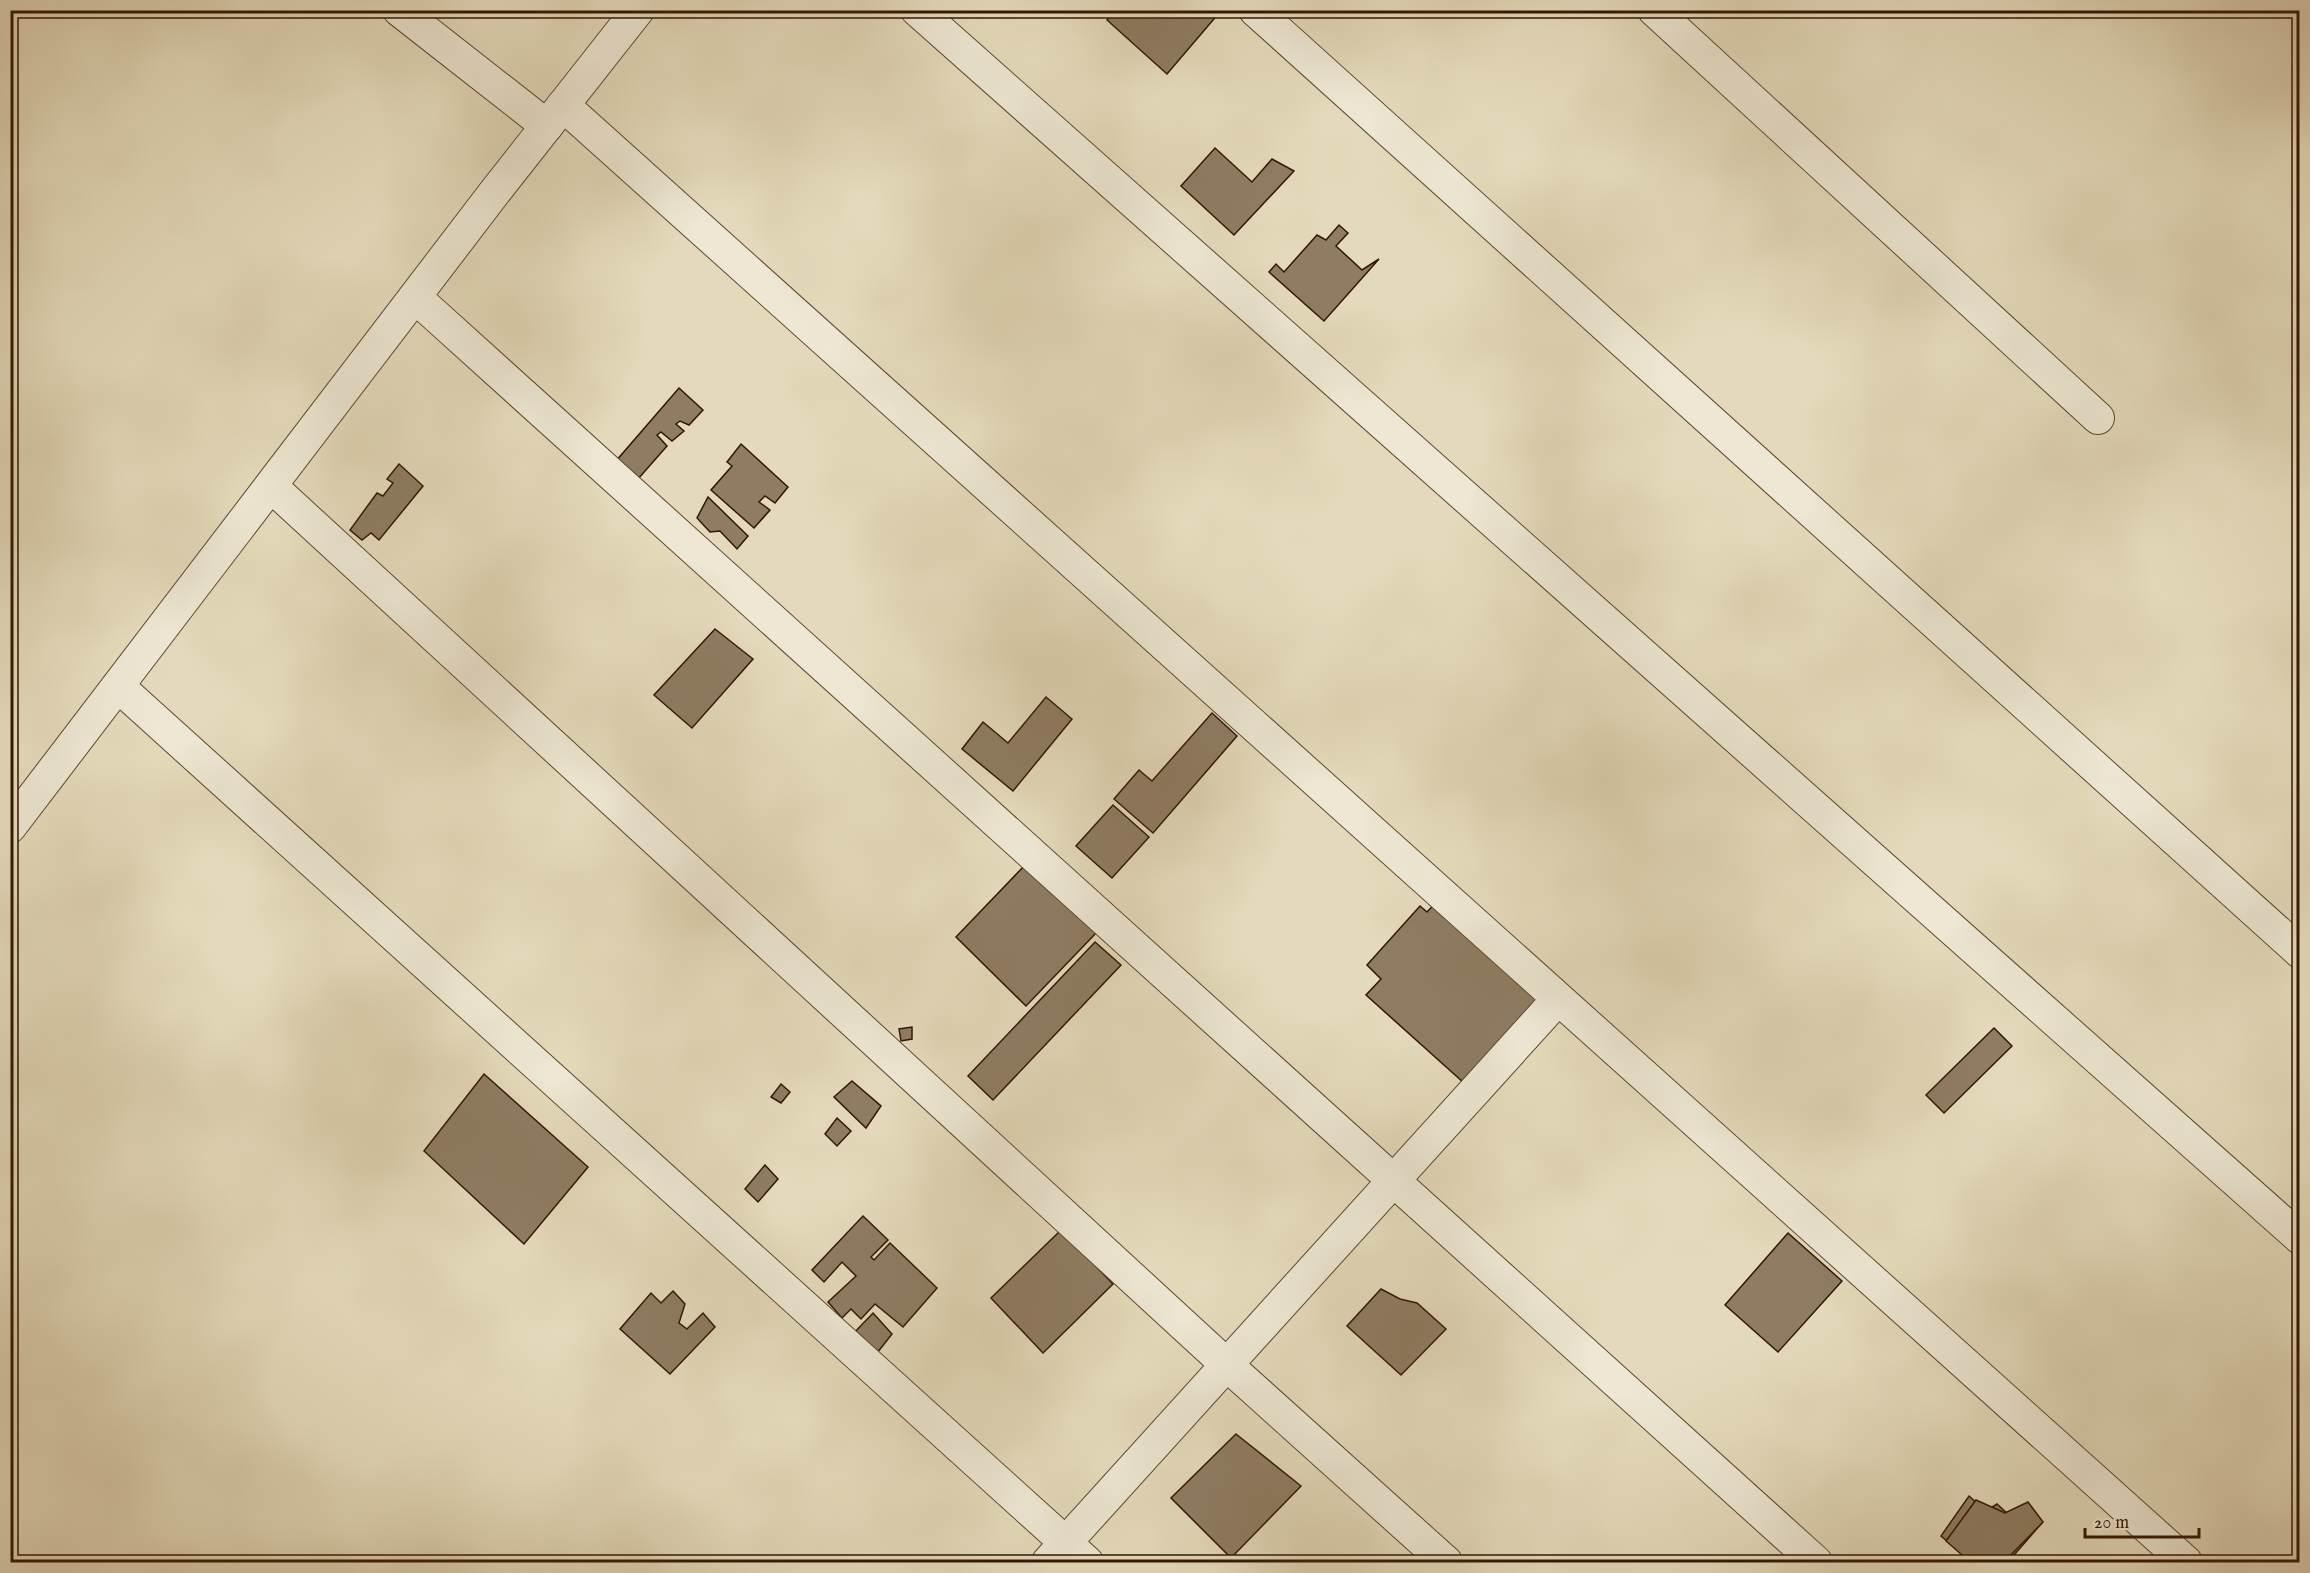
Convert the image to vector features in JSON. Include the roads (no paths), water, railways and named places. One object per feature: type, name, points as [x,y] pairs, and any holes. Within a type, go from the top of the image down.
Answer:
[{"type":"street","points":[[399,10],[555,116],[1558,999],[2186,1563]]},
{"type":"street","points":[[15,812],[118,686],[638,10]]},
{"type":"street","points":[[917,10],[2300,1238]]},
{"type":"street","points":[[1255,10],[2300,952]]},
{"type":"street","points":[[1654,10],[2098,418]]},
{"type":"street","points":[[415,297],[1816,1563]]},
{"type":"street","points":[[271,486],[1227,1365],[1446,1563]]},
{"type":"street","points":[[118,686],[1067,1556],[1227,1365],[1558,999]]}]
